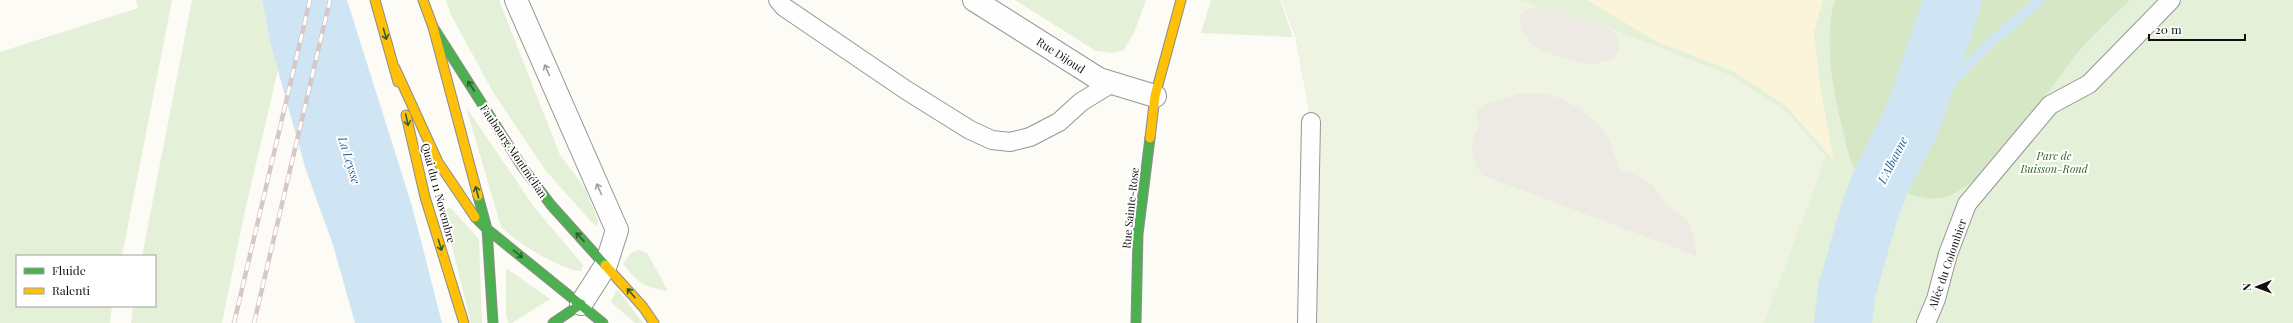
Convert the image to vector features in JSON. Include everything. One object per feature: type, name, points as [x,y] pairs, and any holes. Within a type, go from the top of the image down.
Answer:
[{"type":"main road","name":"Quai du 11 Novembre","points":[[375,0],[395,68],[425,197],[464,323]]},
{"type":"main road","points":[[423,0],[433,27],[488,229],[493,323]]},
{"type":"main road","name":"Rue Sainte-Rose","points":[[1136,323],[1138,234],[1155,96],[1181,0]]},
{"type":"main road","name":"Faubourg Montmélian","points":[[433,27],[523,168],[551,205],[643,307],[654,323]]},
{"type":"main road","name":"Quai du 11 Novembre","points":[[395,68],[438,162],[470,211],[488,229]]},
{"type":"main road","points":[[488,229],[603,323]]},
{"type":"main road","points":[[553,323],[581,304]]},
{"type":"street","points":[[516,0],[617,230],[606,265],[581,304]]},
{"type":"street","name":"Rue Dijoud","points":[[974,0],[1099,80],[1155,96]]},
{"type":"lane","points":[[778,0],[784,7],[906,90],[970,130],[992,140],[1010,142],[1030,137],[1059,122],[1081,102],[1112,83]]},
{"type":"lane","name":"Allée du Colombier","points":[[1926,323],[1936,299],[1948,254],[1967,204],[2050,105],[2089,84],[2171,0]]},
{"type":"lane","points":[[1307,323],[1311,122]]},
{"type":"green space","points":[[136,0],[172,0],[122,255],[16,255],[16,307],[112,307],[110,323],[0,323],[0,52],[138,8]]},
{"type":"green space","points":[[192,0],[262,0],[270,42],[278,70],[244,215],[222,323],[131,323],[133,307],[156,307],[156,255],[142,255]]},
{"type":"green space","points":[[446,0],[499,0],[560,155],[585,188],[598,221],[596,227],[546,171],[493,92],[451,15]]},
{"type":"green space","points":[[1015,0],[1146,0],[1135,30],[1124,50],[1113,53],[1096,51]]},
{"type":"green space","points":[[1211,0],[1280,0],[1293,37],[1201,33]]},
{"type":"green space","name":"Parc de Buisson-Rond","points":[[1281,0],[2293,0],[2293,323],[1763,323],[1311,122],[1295,35]]},
{"type":"green space","points":[[1281,0],[1518,0],[1610,28],[1732,76],[1785,110],[1826,157],[1764,323],[1307,323],[1311,122],[1296,34]]},
{"type":"green space","points":[[1835,0],[2130,0],[2075,56],[2016,136],[1980,175],[1962,189],[1945,197],[1924,198],[1868,179],[1862,176],[1854,167],[1848,152],[1832,76],[1830,37],[1831,18]]},
{"type":"green space","points":[[466,107],[534,207],[583,265],[581,271],[573,270],[551,261],[516,240],[501,227]]},
{"type":"green space","points":[[445,208],[451,208],[479,239],[482,323],[471,323],[444,214]]},
{"type":"green space","points":[[639,250],[647,253],[668,291],[652,288],[637,280],[623,264],[631,253]]},
{"type":"green space","points":[[506,268],[550,299],[512,323],[508,323],[506,313]]},
{"type":"green space","points":[[617,289],[643,323],[635,323],[611,302]]},
{"type":"sand","points":[[1587,0],[1823,0],[1814,32],[1821,91],[1834,161],[1787,107],[1733,71],[1659,43]]},
{"type":"shaded area","points":[[1538,6],[1611,29],[1617,36],[1619,50],[1615,58],[1595,64],[1579,63],[1545,52],[1530,42],[1522,31],[1519,19],[1524,11]]},
{"type":"shaded area","points":[[1522,93],[1539,93],[1557,97],[1579,108],[1595,121],[1609,140],[1620,170],[1631,173],[1652,184],[1669,207],[1681,214],[1689,223],[1694,237],[1697,256],[1482,175],[1477,167],[1472,149],[1473,137],[1480,128],[1476,116],[1478,110],[1488,104]]},
{"type":"water","name":"La Leysse","points":[[262,0],[347,0],[412,206],[442,323],[355,323],[333,245],[305,167],[270,42]]},
{"type":"water","points":[[1869,213],[1873,220],[1873,229],[1861,282],[1855,323],[1828,323],[1833,292],[1862,214]]},
{"type":"waterway","name":"L'Albanne","points":[[1843,323],[1847,290],[1869,213],[1880,183],[1912,121],[1953,0]]},
{"type":"waterway","points":[[1912,121],[1992,41],[2040,0]]},
{"type":"railway","points":[[234,323],[310,0]]},
{"type":"railway","points":[[254,323],[330,0]]},
{"type":"traffic: fast","points":[[433,27],[523,168],[551,205],[605,265]]},
{"type":"traffic: fast","points":[[1136,323],[1138,234],[1150,138]]},
{"type":"traffic: fast","points":[[478,196],[487,229],[493,323]]},
{"type":"traffic: fast","points":[[475,217],[487,229],[603,323]]},
{"type":"traffic: fast","points":[[553,323],[581,304]]},
{"type":"traffic: slow","points":[[375,0],[398,82]]},
{"type":"traffic: slow","points":[[423,0],[433,27],[478,196]]},
{"type":"traffic: slow","points":[[1150,138],[1155,96],[1181,0]]},
{"type":"traffic: slow","points":[[395,68],[438,162],[475,217]]},
{"type":"traffic: slow","points":[[406,115],[425,197],[464,323]]},
{"type":"traffic: slow","points":[[605,265],[643,307],[654,323]]}]
